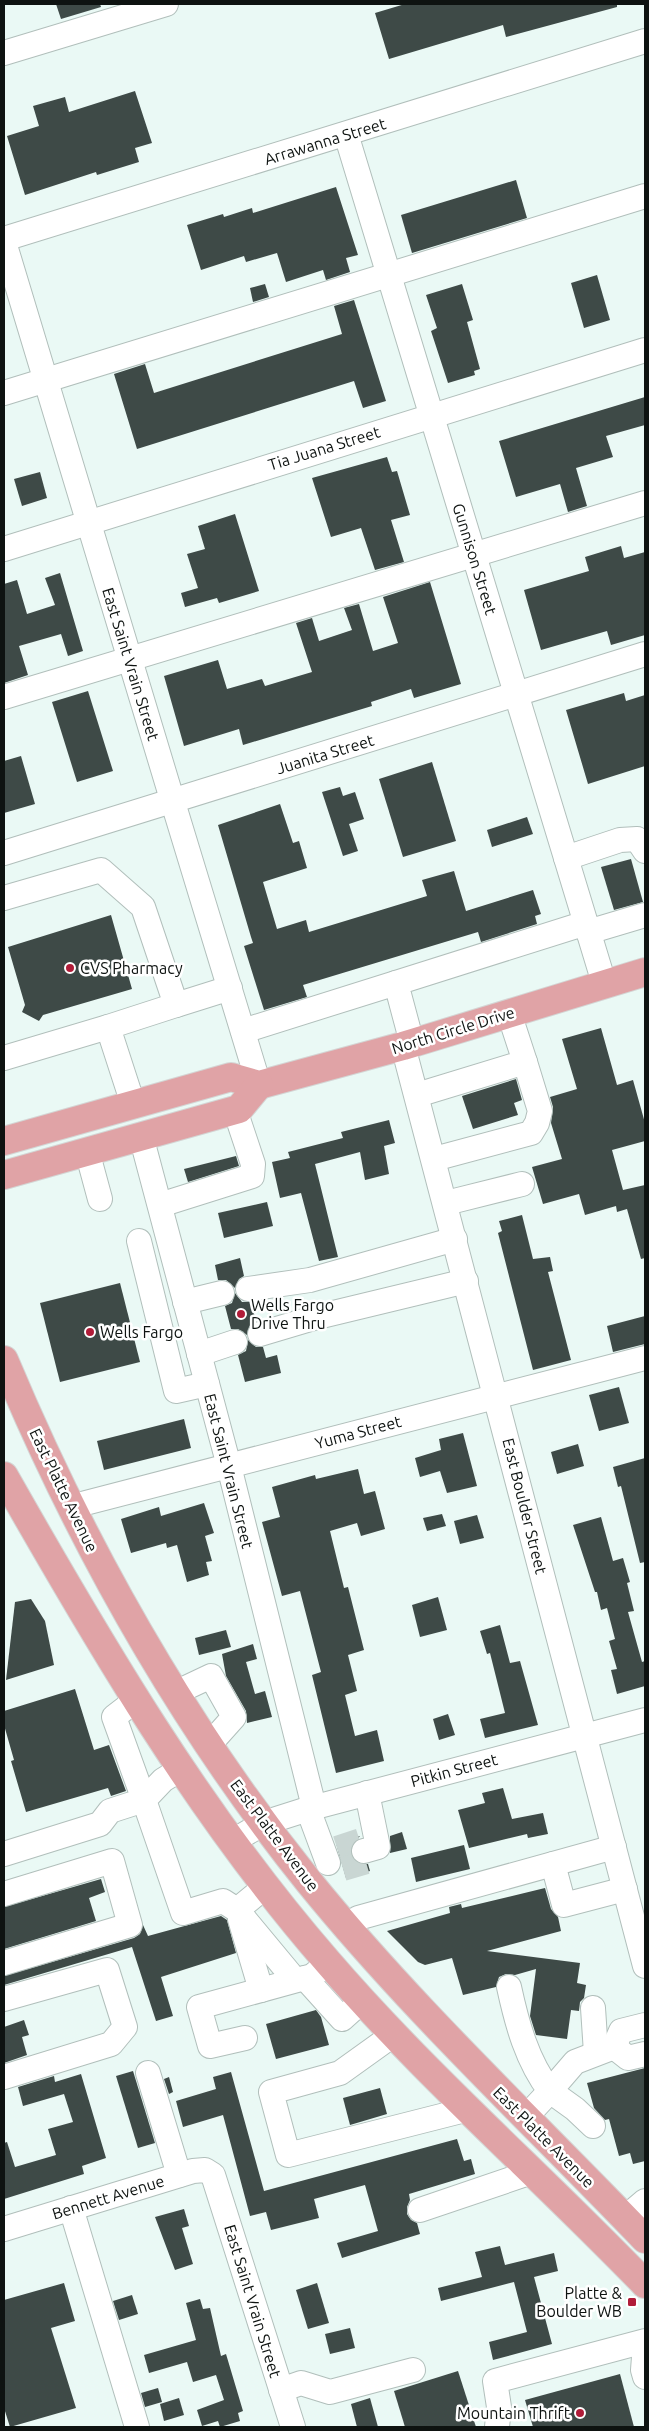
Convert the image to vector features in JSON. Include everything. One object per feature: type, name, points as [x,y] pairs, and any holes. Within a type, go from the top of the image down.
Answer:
[{"type":"main road","name":"North Circle Drive","points":[[260,1085],[408,1044],[604,984],[644,975]]},
{"type":"main road","points":[[4,1141],[231,1077],[260,1085],[239,1109],[4,1175]]},
{"type":"main road","name":"East Platte Avenue","points":[[4,1360],[44,1453],[70,1507],[126,1611],[175,1693],[264,1823],[332,1864],[348,1928],[413,2002],[525,2118],[635,2210],[645,2240]]},
{"type":"main road","name":"East Platte Avenue","points":[[6,1485],[136,1700],[181,1769],[266,1886],[328,1962],[393,2035],[465,2110],[532,2172],[645,2284]]},
{"type":"street","points":[[4,53],[166,4]]},
{"type":"street","name":"Arrawanna Street","points":[[4,240],[645,41]]},
{"type":"street","name":"Gunnison Street","points":[[346,134],[604,984]]},
{"type":"street","points":[[4,392],[645,196]]},
{"type":"street","name":"East Saint Vrain Street","points":[[4,240],[87,522],[260,1085]]},
{"type":"street","name":"Tia Juana Street","points":[[4,549],[645,350]]},
{"type":"street","points":[[4,697],[645,503]]},
{"type":"street","name":"Juanita Street","points":[[4,853],[645,654]]},
{"type":"street","points":[[566,858],[620,840],[637,839],[645,851]]},
{"type":"street","points":[[4,898],[101,870],[143,907],[176,1005]]},
{"type":"street","points":[[243,1031],[396,983],[587,928],[645,915]]},
{"type":"street","name":"East Boulder Street","points":[[396,983],[417,1096],[645,1966]]},
{"type":"street","points":[[4,1058],[108,1028],[230,988]]},
{"type":"street","points":[[434,1159],[531,1133],[537,1123],[540,1111],[509,1013]]},
{"type":"street","points":[[108,1028],[133,1104]]},
{"type":"street","points":[[417,1096],[525,1062]]},
{"type":"street","points":[[160,1205],[252,1176],[253,1164],[235,1110]]},
{"type":"street","name":"East Saint Vrain Street","points":[[142,1136],[229,1466],[311,1808],[332,1864]]},
{"type":"street","points":[[87,1151],[100,1199]]},
{"type":"street","points":[[446,1203],[522,1184]]},
{"type":"street","points":[[248,1289],[310,1280],[455,1239]]},
{"type":"street","points":[[139,1241],[176,1391],[207,1384]]},
{"type":"street","points":[[260,1334],[317,1317],[466,1281]]},
{"type":"street","points":[[185,1302],[222,1293]]},
{"type":"street","points":[[199,1354],[235,1342]]},
{"type":"street","name":"Yuma Street","points":[[70,1507],[645,1358]]},
{"type":"street","points":[[175,1693],[211,1676],[234,1717],[209,1745]]},
{"type":"street","points":[[136,1700],[114,1717],[183,1913],[223,1900],[237,1910],[300,1979],[342,2019],[362,2000]]},
{"type":"street","name":"Pitkin Street","points":[[233,1841],[264,1823],[311,1808],[645,1720]]},
{"type":"street","points":[[4,1854],[100,1824],[110,1811],[144,1800],[163,1780],[181,1769]]},
{"type":"street","points":[[366,1850],[378,1847],[367,1793]]},
{"type":"street","points":[[348,1928],[358,1918],[614,1847]]},
{"type":"street","points":[[4,1894],[112,1861],[130,1925],[4,1963]]},
{"type":"street","points":[[553,1864],[564,1905],[625,1889]]},
{"type":"street","points":[[237,1910],[266,1886]]},
{"type":"street","points":[[237,1910],[261,1990]]},
{"type":"street","points":[[245,2038],[210,2046],[199,2007],[312,1976],[328,1962]]},
{"type":"street","points":[[4,1999],[107,1970],[125,2026],[111,2044],[4,2077]]},
{"type":"street","points":[[509,1987],[516,2022],[537,2074],[550,2091],[575,2108],[593,2126]]},
{"type":"street","points":[[593,2008],[605,2050]]},
{"type":"street","points":[[525,2118],[575,2062],[605,2050],[621,2031],[645,2025]]},
{"type":"street","points":[[393,2035],[340,2073],[271,2092],[288,2155],[465,2110]]},
{"type":"street","points":[[605,2050],[628,2058],[645,2054]]},
{"type":"street","points":[[148,2073],[179,2175]]},
{"type":"street","name":"Bennett Avenue","points":[[4,2229],[179,2175],[204,2170],[213,2175]]},
{"type":"street","points":[[420,2210],[532,2172]]},
{"type":"street","name":"East Saint Vrain Street","points":[[213,2175],[293,2427]]},
{"type":"street","points":[[71,2208],[137,2427]]},
{"type":"street","points":[[497,2427],[498,2407],[495,2381],[645,2343],[643,2370],[645,2377]]},
{"type":"street","points":[[281,2390],[301,2383],[330,2392],[413,2370]]},
{"type":"building","points":[[56,4],[100,4],[101,7],[61,19]]},
{"type":"building","points":[[405,4],[617,4],[617,7],[506,37],[503,25],[389,59],[375,13]]},
{"type":"building","points":[[135,91],[152,143],[135,148],[139,162],[97,175],[96,172],[25,195],[7,136],[39,126],[33,106],[65,97],[69,112]]},
{"type":"building","points":[[516,180],[527,218],[412,253],[401,215]]},
{"type":"building","points":[[336,187],[358,255],[346,258],[350,272],[326,280],[323,270],[286,282],[277,253],[246,262],[244,256],[201,270],[187,225],[223,214],[224,217],[252,208],[253,213]]},
{"type":"building","points":[[597,275],[610,320],[584,328],[571,283]]},
{"type":"building","points":[[265,284],[269,297],[253,302],[250,288]]},
{"type":"building","points":[[462,284],[473,320],[467,322],[480,369],[474,371],[475,375],[448,383],[431,331],[437,328],[426,295]]},
{"type":"building","points":[[354,300],[386,401],[363,408],[354,381],[137,449],[114,374],[145,364],[154,393],[342,334],[334,306]]},
{"type":"building","points":[[645,397],[645,425],[606,436],[613,457],[576,468],[587,506],[568,512],[560,484],[516,497],[499,441]]},
{"type":"building","points":[[387,457],[392,472],[397,471],[410,515],[391,520],[404,562],[375,570],[361,528],[331,537],[312,478]]},
{"type":"building","points":[[40,472],[47,498],[22,506],[14,479]]},
{"type":"building","points":[[235,514],[259,591],[219,603],[217,598],[185,607],[181,593],[198,588],[187,554],[205,549],[198,526]]},
{"type":"building","points":[[621,546],[624,558],[645,552],[645,635],[611,645],[607,631],[541,650],[524,590],[589,571],[585,557]]},
{"type":"building","points":[[60,573],[83,651],[68,656],[61,634],[19,646],[28,675],[4,683],[4,584],[17,580],[27,614],[55,605],[45,578]]},
{"type":"building","points":[[430,582],[461,684],[414,698],[411,689],[371,702],[372,706],[243,745],[239,729],[184,746],[164,676],[218,660],[227,689],[262,679],[265,686],[312,672],[296,623],[312,618],[319,641],[352,630],[344,608],[359,604],[373,651],[398,643],[383,597]]},
{"type":"building","points":[[88,691],[113,771],[77,782],[52,702]]},
{"type":"building","points":[[624,693],[626,701],[645,695],[645,766],[588,784],[566,710]]},
{"type":"building","points":[[21,756],[35,804],[4,813],[4,761]]},
{"type":"building","points":[[432,762],[456,841],[403,857],[379,779]]},
{"type":"building","points":[[340,787],[343,796],[355,792],[364,819],[349,824],[358,851],[343,856],[322,792]]},
{"type":"building","points":[[280,804],[293,843],[299,841],[307,868],[263,882],[277,929],[306,920],[309,932],[427,896],[422,880],[454,871],[466,911],[533,890],[541,914],[535,916],[537,924],[481,942],[478,932],[303,985],[307,997],[264,1010],[244,946],[253,943],[218,825]]},
{"type":"building","points":[[527,817],[533,834],[492,847],[487,830]]},
{"type":"building","points":[[631,859],[643,902],[614,910],[601,867]]},
{"type":"building","name":"CVS Pharmacy","points":[[111,915],[132,989],[43,1015],[39,1021],[22,1012],[25,1005],[8,947]]},
{"type":"building","points":[[601,1028],[617,1085],[633,1080],[645,1123],[645,1141],[612,1150],[623,1190],[645,1185],[645,1258],[641,1259],[627,1209],[617,1212],[616,1206],[585,1215],[579,1194],[543,1204],[532,1167],[562,1159],[551,1123],[553,1107],[550,1097],[577,1089],[562,1039]]},
{"type":"building","points":[[516,1079],[522,1100],[514,1103],[518,1115],[473,1129],[462,1096]]},
{"type":"building","points":[[389,1120],[395,1143],[384,1146],[389,1174],[365,1180],[360,1152],[315,1164],[338,1257],[319,1261],[301,1193],[280,1198],[272,1162],[290,1158],[288,1152],[343,1138],[341,1132]]},
{"type":"building","points":[[236,1156],[239,1166],[188,1182],[184,1169]]},
{"type":"building","points":[[267,1202],[273,1226],[224,1238],[218,1213]]},
{"type":"building","points":[[522,1215],[533,1259],[550,1257],[553,1271],[548,1272],[571,1360],[533,1370],[498,1233],[502,1231],[499,1221]]},
{"type":"building","points":[[240,1258],[244,1276],[239,1279],[235,1288],[226,1280],[218,1280],[215,1265]]},
{"type":"building","name":"Wells Fargo","points":[[120,1283],[140,1362],[60,1382],[40,1303]]},
{"type":"building","points":[[235,1293],[242,1302],[251,1302],[256,1321],[250,1325],[247,1335],[238,1329],[231,1329],[225,1306],[232,1303]]},
{"type":"building","points":[[645,1316],[645,1344],[613,1352],[607,1326]]},
{"type":"building","points":[[248,1340],[256,1347],[263,1347],[266,1358],[277,1355],[281,1373],[245,1382],[238,1355],[246,1351]]},
{"type":"building","points":[[619,1387],[629,1423],[599,1431],[589,1395]]},
{"type":"building","points":[[184,1419],[191,1448],[104,1470],[97,1441]]},
{"type":"building","points":[[463,1433],[477,1486],[447,1493],[440,1471],[420,1477],[415,1458],[441,1450],[439,1439]]},
{"type":"building","points":[[578,1444],[584,1466],[557,1474],[551,1452]]},
{"type":"building","points":[[645,1458],[645,1562],[640,1563],[621,1486],[618,1487],[613,1467]]},
{"type":"building","points":[[358,1469],[364,1494],[375,1491],[385,1529],[361,1536],[357,1523],[330,1531],[344,1588],[348,1587],[364,1650],[348,1655],[357,1691],[345,1695],[355,1736],[377,1730],[384,1761],[336,1773],[312,1675],[321,1672],[300,1591],[282,1596],[262,1522],[280,1517],[272,1487],[315,1475],[316,1479]]},
{"type":"building","points":[[204,1503],[214,1533],[205,1536],[212,1561],[206,1562],[209,1575],[187,1582],[177,1545],[167,1548],[166,1543],[131,1553],[121,1519],[159,1507],[161,1516]]},
{"type":"building","points":[[442,1514],[446,1526],[427,1531],[423,1518]]},
{"type":"building","points":[[477,1515],[484,1538],[460,1544],[454,1521]]},
{"type":"building","points":[[601,1517],[613,1561],[623,1558],[630,1582],[627,1583],[634,1611],[628,1612],[642,1662],[645,1661],[645,1686],[617,1694],[611,1670],[617,1669],[609,1641],[615,1639],[607,1608],[601,1610],[597,1592],[595,1592],[573,1525]]},
{"type":"building","points":[[438,1597],[447,1630],[420,1637],[412,1605]]},
{"type":"building","points":[[31,1599],[45,1621],[54,1665],[6,1680],[15,1602]]},
{"type":"building","points":[[500,1625],[510,1663],[520,1661],[538,1725],[485,1738],[480,1719],[505,1713],[490,1653],[487,1654],[480,1631]]},
{"type":"building","points":[[226,1630],[231,1647],[199,1655],[195,1638]]},
{"type":"building","points":[[253,1644],[257,1659],[246,1662],[255,1694],[265,1691],[272,1717],[247,1723],[246,1711],[226,1676],[222,1654]]},
{"type":"building","points":[[75,1689],[94,1750],[109,1745],[126,1791],[111,1796],[108,1788],[26,1812],[11,1761],[14,1760],[4,1725],[4,1711]]},
{"type":"building","points":[[448,1714],[455,1735],[439,1740],[433,1719]]},
{"type":"building","points":[[503,1788],[512,1819],[543,1813],[548,1834],[528,1838],[527,1834],[469,1848],[458,1810],[485,1803],[482,1793]]},
{"type":"building","points":[[402,1832],[407,1849],[390,1853],[390,1836]]},
{"type":"building","points":[[360,1836],[351,1847],[351,1855],[360,1864],[368,1864],[370,1871],[346,1878],[336,1843]]},
{"type":"building","points":[[464,1845],[470,1869],[416,1882],[411,1858]]},
{"type":"building","points":[[101,1879],[105,1892],[89,1898],[96,1921],[4,1949],[4,1907]]},
{"type":"building","points":[[545,1888],[551,1909],[558,1917],[561,1931],[487,1951],[580,1963],[577,1983],[586,1985],[584,1998],[580,2002],[579,2011],[571,2010],[567,2039],[536,2035],[530,2016],[536,1969],[515,1975],[506,1974],[499,1977],[496,1987],[463,1995],[452,1958],[425,1965],[418,1962],[387,1931],[450,1913],[449,1907],[461,1904],[462,1908]]},
{"type":"building","points":[[221,1916],[227,1920],[236,1953],[161,1977],[173,2016],[156,2021],[132,1947],[4,1985],[4,1976],[134,1938],[140,1934],[143,1925],[148,1936]]},
{"type":"building","points":[[316,2010],[321,2017],[329,2045],[276,2059],[266,2024]]},
{"type":"building","points":[[24,2020],[29,2035],[22,2037],[27,2055],[4,2063],[4,2027]]},
{"type":"building","points":[[645,2068],[645,2161],[633,2164],[630,2153],[619,2156],[609,2119],[605,2120],[594,2108],[587,2083]]},
{"type":"building","points":[[133,2071],[155,2143],[138,2148],[116,2076]]},
{"type":"building","points":[[231,2072],[264,2191],[457,2139],[464,2161],[471,2159],[475,2174],[409,2194],[410,2200],[407,2214],[411,2220],[417,2223],[420,2234],[342,2258],[337,2243],[378,2231],[365,2185],[314,2199],[319,2218],[271,2230],[266,2212],[250,2216],[223,2115],[183,2127],[176,2101],[216,2089],[213,2077]]},
{"type":"building","points":[[81,2074],[106,2158],[82,2166],[84,2174],[4,2199],[4,2143],[7,2142],[15,2167],[56,2155],[48,2129],[73,2122],[64,2094],[23,2106],[18,2087],[54,2076],[55,2082]]},
{"type":"building","points":[[169,2077],[173,2092],[169,2094],[164,2079]]},
{"type":"building","points":[[380,2088],[387,2114],[350,2125],[343,2098]]},
{"type":"building","points":[[184,2209],[189,2226],[182,2228],[193,2264],[175,2270],[155,2217]]},
{"type":"building","points":[[500,2246],[505,2265],[554,2253],[558,2271],[534,2277],[552,2344],[493,2360],[489,2342],[527,2332],[514,2282],[441,2301],[438,2288],[482,2277],[475,2252]]},
{"type":"building","points":[[64,2283],[75,2321],[51,2328],[76,2408],[10,2427],[4,2408],[4,2300]]},
{"type":"building","points":[[317,2283],[329,2323],[308,2329],[296,2290]]},
{"type":"building","points":[[132,2295],[138,2314],[119,2320],[113,2301]]},
{"type":"building","points":[[200,2299],[203,2309],[210,2308],[221,2356],[226,2354],[243,2411],[238,2413],[240,2421],[220,2427],[218,2421],[202,2426],[197,2410],[224,2400],[216,2375],[193,2382],[187,2362],[149,2373],[144,2355],[196,2340],[186,2303]]},
{"type":"building","points":[[350,2328],[355,2348],[330,2354],[325,2334]]},
{"type":"building","points":[[458,2371],[476,2427],[405,2427],[394,2391]]},
{"type":"building","name":"Mountain Thrift","points":[[620,2374],[634,2427],[533,2427],[525,2400]]},
{"type":"building","points":[[158,2388],[162,2402],[145,2407],[141,2393]]},
{"type":"building","points":[[179,2398],[184,2415],[164,2421],[160,2404]]},
{"type":"building","points":[[370,2398],[378,2427],[357,2427],[351,2404]]},
{"type":"tunnel","points":[[337,1848],[361,1840]]},
{"type":"tunnel","points":[[343,1869],[367,1862]]},
{"type":"place","name":"CVS Pharmacy","points":[[70,968]]},
{"type":"place","name":"Wells Fargo Drive Thru","points":[[241,1314]]},
{"type":"place","name":"Wells Fargo","points":[[90,1332]]},
{"type":"place","name":"Platte & Boulder WB","points":[[632,2302]]},
{"type":"place","name":"Mountain Thrift","points":[[580,2413]]}]
